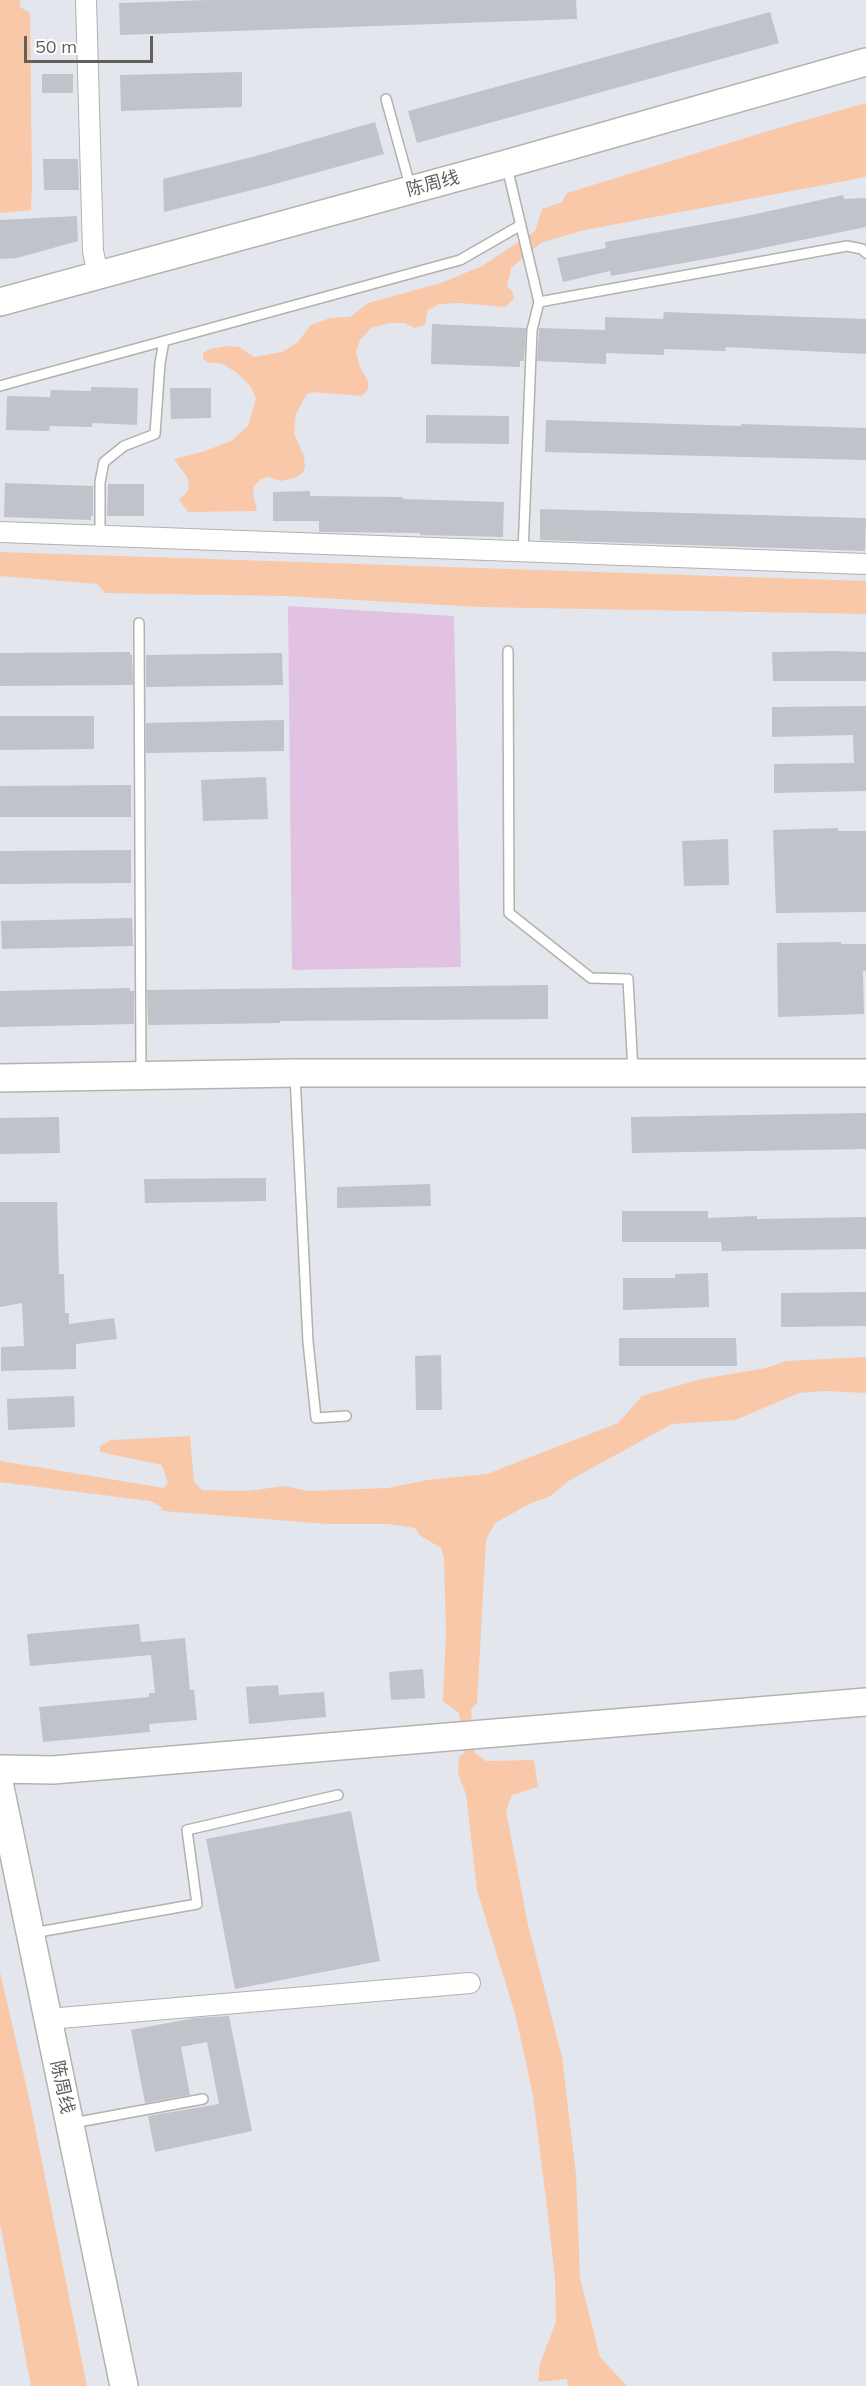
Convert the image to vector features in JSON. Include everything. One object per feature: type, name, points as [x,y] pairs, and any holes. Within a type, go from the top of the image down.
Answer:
[{"type":"street","points":[[86,0],[93,251],[98,275]]},
{"type":"street","name":"陈周线","points":[[0,302],[506,164],[866,62]]},
{"type":"street","points":[[0,532],[866,564]]},
{"type":"street","points":[[0,1078],[295,1073],[866,1073]]},
{"type":"street","points":[[0,1769],[52,1770],[866,1702]]},
{"type":"street","name":"陈周线","points":[[0,1787],[124,2386]]},
{"type":"street","points":[[48,2019],[470,1983]]},
{"type":"lane","points":[[386,99],[411,190]]},
{"type":"lane","points":[[506,164],[539,302],[532,330],[523,552]]},
{"type":"lane","points":[[0,386],[460,260],[521,225]]},
{"type":"lane","points":[[539,302],[847,246],[866,252]]},
{"type":"lane","points":[[100,536],[100,482],[104,462],[124,446],[155,434],[159,363],[164,341]]},
{"type":"lane","points":[[139,623],[141,1074]]},
{"type":"lane","points":[[508,651],[509,913],[591,978],[628,980],[633,1073]]},
{"type":"lane","points":[[295,1073],[308,1342],[316,1418],[346,1416]]},
{"type":"lane","points":[[30,1933],[197,1904],[187,1830],[338,1796]]},
{"type":"lane","points":[[69,2124],[203,2099]]},
{"type":"shaded area","points":[[0,0],[20,0],[20,7],[30,13],[32,183],[31,210],[0,213]]},
{"type":"shaded area","points":[[866,103],[866,177],[580,231],[541,243],[511,268],[507,286],[514,298],[506,307],[460,303],[439,304],[428,310],[425,325],[414,328],[405,323],[390,323],[371,328],[360,340],[356,352],[359,365],[368,381],[368,390],[361,396],[312,392],[306,395],[296,414],[294,433],[304,456],[303,472],[295,478],[280,481],[269,477],[261,479],[254,486],[253,492],[257,511],[188,512],[179,500],[188,491],[189,484],[187,477],[174,459],[231,441],[248,426],[256,399],[251,387],[237,373],[223,364],[207,362],[203,359],[203,353],[210,349],[227,346],[239,347],[254,357],[282,352],[297,343],[311,325],[330,318],[350,317],[368,303],[441,283],[482,266],[535,231],[542,209],[562,202],[567,193]]},
{"type":"shaded area","points":[[0,552],[866,581],[866,614],[479,607],[286,596],[105,593],[97,584],[0,576]]},
{"type":"shaded area","points":[[288,606],[454,616],[461,967],[292,970]]},
{"type":"shaded area","points":[[866,1357],[866,1393],[825,1391],[799,1393],[735,1420],[672,1424],[570,1480],[549,1497],[531,1503],[495,1523],[486,1540],[477,1703],[471,1710],[474,1752],[486,1761],[534,1760],[538,1787],[512,1795],[506,1811],[528,1925],[562,2057],[576,2174],[580,2278],[600,2357],[627,2386],[568,2386],[567,2379],[538,2382],[540,2363],[556,2322],[555,2278],[547,2207],[533,2096],[516,2017],[477,1890],[466,1794],[458,1774],[459,1757],[464,1753],[459,1713],[443,1701],[446,1631],[444,1558],[441,1548],[419,1535],[415,1528],[388,1524],[328,1524],[163,1511],[160,1506],[150,1501],[0,1482],[0,1461],[164,1488],[168,1483],[162,1465],[100,1452],[100,1446],[111,1440],[190,1436],[194,1482],[202,1490],[247,1491],[285,1486],[308,1491],[388,1488],[427,1480],[487,1474],[618,1423],[642,1396],[701,1379],[766,1368],[786,1361]]},
{"type":"shaded area","points":[[0,1972],[30,2102],[87,2386],[31,2386],[0,2224]]},
{"type":"building","points":[[208,0],[576,0],[577,19],[120,35],[119,3]]},
{"type":"building","points":[[770,12],[779,43],[417,143],[408,111]]},
{"type":"building","points":[[242,72],[242,107],[121,111],[120,75]]},
{"type":"building","points":[[42,74],[73,74],[73,93],[42,93]]},
{"type":"building","points":[[375,122],[384,154],[164,212],[163,179],[256,156]]},
{"type":"building","points":[[43,159],[78,159],[79,190],[44,190]]},
{"type":"building","points":[[843,195],[844,199],[866,198],[866,227],[728,255],[611,276],[610,271],[563,282],[557,258],[606,248],[605,242],[742,217]]},
{"type":"building","points":[[77,216],[78,241],[17,258],[0,259],[0,220]]},
{"type":"building","points":[[664,312],[866,319],[866,354],[726,347],[725,351],[664,349],[664,355],[606,353],[606,364],[537,361],[539,328],[605,330],[605,317],[663,319]]},
{"type":"building","points":[[432,324],[526,328],[524,361],[520,361],[520,367],[431,364]]},
{"type":"building","points":[[91,387],[138,388],[137,425],[92,423],[92,427],[50,426],[49,431],[6,430],[7,396],[50,397],[51,390],[91,391]]},
{"type":"building","points":[[170,388],[211,388],[211,418],[171,419]]},
{"type":"building","points":[[426,415],[509,416],[509,444],[426,443]]},
{"type":"building","points":[[546,420],[866,428],[866,460],[545,452]]},
{"type":"building","points":[[5,483],[93,486],[93,516],[91,520],[4,517]]},
{"type":"building","points":[[108,484],[144,484],[144,516],[107,516]]},
{"type":"building","points":[[310,491],[310,496],[403,497],[403,499],[504,502],[503,537],[319,532],[319,521],[273,521],[273,492]]},
{"type":"building","points":[[540,509],[866,518],[865,551],[540,540]]},
{"type":"building","points":[[130,652],[133,685],[0,686],[0,653]]},
{"type":"building","points":[[772,652],[866,652],[866,681],[773,681]]},
{"type":"building","points":[[282,653],[283,685],[146,687],[146,655]]},
{"type":"building","points":[[866,706],[866,791],[774,793],[774,764],[854,763],[853,735],[772,737],[772,707]]},
{"type":"building","points":[[0,716],[94,716],[94,749],[0,750]]},
{"type":"building","points":[[284,720],[284,751],[146,753],[146,723]]},
{"type":"building","points":[[266,777],[268,819],[203,821],[201,780]]},
{"type":"building","points":[[131,785],[131,817],[0,817],[0,786]]},
{"type":"building","points":[[838,828],[838,831],[866,831],[866,912],[776,913],[773,830]]},
{"type":"building","points":[[728,839],[729,885],[684,886],[682,841]]},
{"type":"building","points":[[131,850],[131,883],[0,884],[0,851]]},
{"type":"building","points":[[132,918],[133,946],[2,949],[1,921]]},
{"type":"building","points":[[841,942],[841,944],[866,944],[866,971],[863,971],[864,1014],[778,1017],[777,943]]},
{"type":"building","points":[[548,985],[548,1019],[148,1024],[147,990]]},
{"type":"building","points":[[130,988],[130,991],[134,991],[134,1024],[0,1027],[0,991]]},
{"type":"building","points":[[866,1113],[866,1149],[632,1153],[631,1117]]},
{"type":"building","points":[[59,1117],[60,1153],[0,1154],[0,1118]]},
{"type":"building","points":[[266,1178],[266,1201],[145,1203],[144,1179]]},
{"type":"building","points":[[430,1184],[431,1206],[337,1208],[337,1187]]},
{"type":"building","points":[[0,1202],[57,1202],[59,1274],[64,1274],[65,1313],[69,1313],[69,1324],[114,1318],[117,1339],[76,1344],[76,1369],[1,1371],[1,1347],[24,1346],[22,1303],[0,1307]]},
{"type":"building","points":[[622,1211],[708,1211],[708,1218],[866,1217],[866,1249],[722,1251],[721,1242],[622,1242]]},
{"type":"building","points":[[708,1273],[709,1307],[623,1310],[623,1278],[675,1278],[675,1274]]},
{"type":"building","points":[[866,1292],[866,1326],[781,1327],[781,1293]]},
{"type":"building","points":[[619,1338],[736,1338],[737,1366],[619,1366]]},
{"type":"building","points":[[441,1355],[442,1410],[416,1410],[415,1356]]},
{"type":"building","points":[[74,1396],[75,1427],[8,1430],[7,1399]]},
{"type":"building","points":[[139,1624],[141,1642],[185,1638],[190,1690],[194,1690],[197,1720],[149,1724],[150,1732],[43,1742],[39,1707],[149,1697],[149,1693],[155,1693],[151,1655],[30,1666],[27,1634]]},
{"type":"building","points":[[423,1669],[425,1698],[391,1700],[389,1672]]},
{"type":"building","points":[[278,1685],[279,1695],[324,1692],[326,1717],[249,1724],[246,1687]]},
{"type":"building","points":[[351,1811],[380,1961],[235,1989],[206,1839]]},
{"type":"building","points":[[229,2016],[252,2131],[155,2152],[148,2116],[219,2104],[207,2042],[181,2047],[190,2095],[145,2103],[131,2030],[195,2018]]}]
